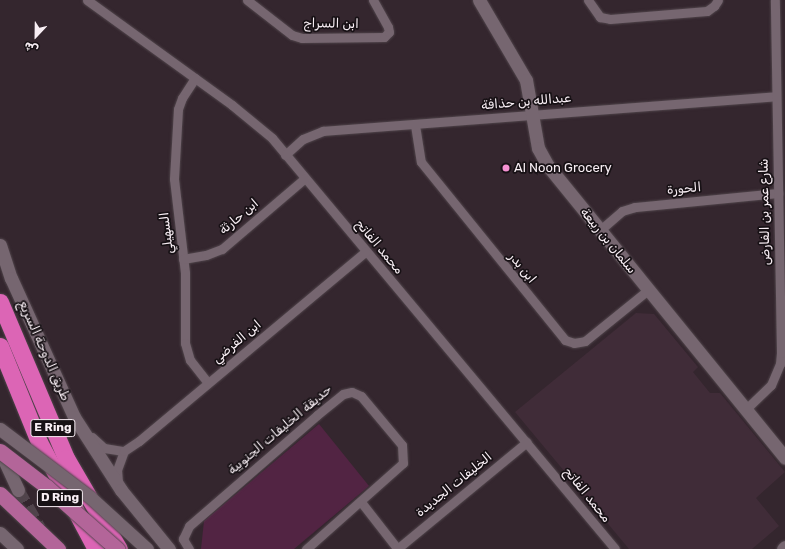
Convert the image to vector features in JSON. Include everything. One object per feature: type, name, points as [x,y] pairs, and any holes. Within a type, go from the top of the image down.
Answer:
[{"type":"highway","name":"E Ring","points":[[0,302],[66,458],[118,549]]},
{"type":"highway","name":"E Ring","points":[[0,346],[39,442],[96,549]]},
{"type":"main road","name":"D Ring","points":[[0,451],[47,487],[118,549]]},
{"type":"main road","name":"D Ring","points":[[0,494],[58,549]]},
{"type":"street","name":"محمد الفاتح","points":[[87,0],[238,109],[272,138],[304,179],[527,442],[614,549]]},
{"type":"street","name":"ابن السراج","points":[[246,0],[292,35],[302,38],[384,37],[389,32],[388,28],[373,0]]},
{"type":"street","name":"سلمان بن ربيعة","points":[[479,0],[522,72],[538,148],[543,158],[599,230],[785,458]]},
{"type":"street","points":[[588,0],[600,17],[610,20],[707,11],[714,6],[718,0]]},
{"type":"street","name":"شارع عمر بن الفارض","points":[[746,410],[771,385],[780,364],[775,96],[775,0]]},
{"type":"street","points":[[775,60],[785,59]]},
{"type":"street","name":"السهيلي","points":[[195,78],[182,98],[176,121],[174,179],[183,259],[185,343],[190,360],[208,383]]},
{"type":"street","name":"عبدالله بن حذافة","points":[[286,154],[303,139],[323,131],[775,96]]},
{"type":"street","name":"ابن بدر","points":[[415,125],[420,162],[565,340],[574,343],[584,341],[648,290]]},
{"type":"street","name":"ابن حارثة","points":[[183,259],[206,255],[222,248],[304,179]]},
{"type":"street","name":"الحورة","points":[[599,230],[622,211],[635,207],[778,193]]},
{"type":"street","name":"طريق الدوحة السريع","points":[[0,245],[14,285],[74,417],[121,490],[169,549]]},
{"type":"street","name":"ابن الفرضي","points":[[124,451],[365,252]]},
{"type":"street","name":"حديقة الخليفات الجنوبية","points":[[189,549],[183,540],[188,526],[317,414],[347,392],[361,396],[404,451],[400,468],[306,549]]},
{"type":"street","points":[[74,417],[104,448],[124,451],[117,470],[121,490]]},
{"type":"street","name":"D Ring","points":[[0,429],[90,497],[147,549]]},
{"type":"street","name":"الخليفات الجديدة","points":[[397,549],[527,442]]},
{"type":"street","points":[[0,451],[18,490]]},
{"type":"street","points":[[361,502],[397,549]]},
{"type":"street","points":[[0,533],[17,549]]},
{"type":"shaded area","points":[[636,313],[654,314],[698,367],[693,372],[710,393],[720,393],[785,472],[756,498],[779,526],[752,549],[629,549],[515,412]]},
{"type":"shaded area","points":[[319,424],[369,486],[294,549],[201,549],[204,521]]},
{"type":"tunnel","points":[[18,490],[39,527]]},
{"type":"place","name":"Al Noon Grocery","points":[[506,168]]}]
